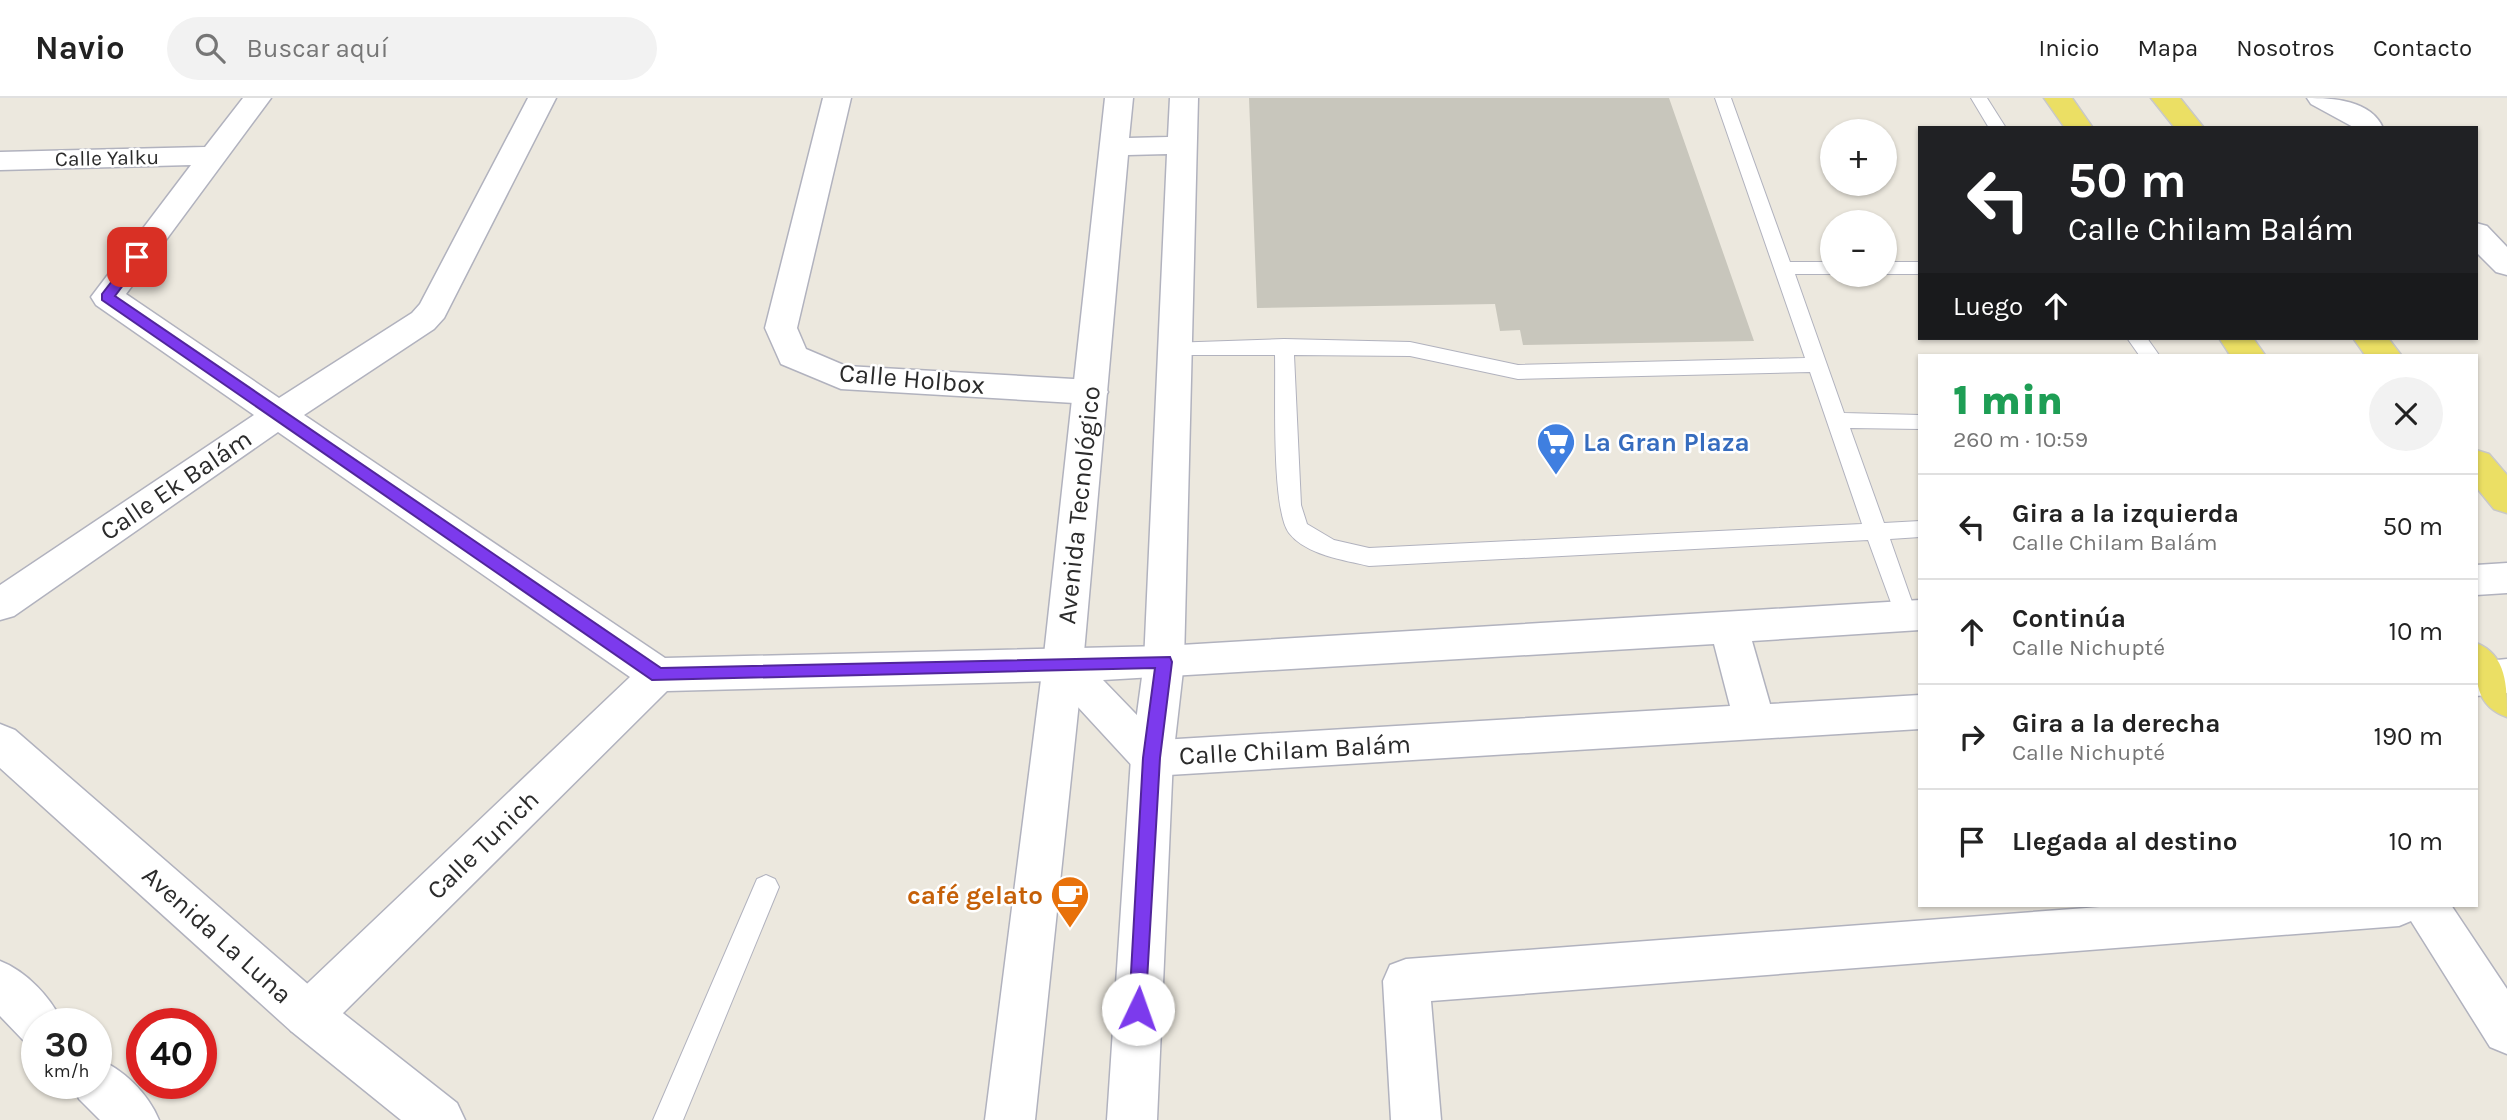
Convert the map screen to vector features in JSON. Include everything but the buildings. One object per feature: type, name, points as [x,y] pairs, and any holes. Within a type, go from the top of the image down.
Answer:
[{"type":"main road","points":[[2058,98],[2079,126]]},
{"type":"main road","points":[[2165,98],[2188,126]]},
{"type":"main road","points":[[2237,340],[2247,354]]},
{"type":"main road","points":[[2372,340],[2383,354]]},
{"type":"main road","points":[[2478,465],[2507,499]]},
{"type":"street","points":[[257,98],[107,297],[658,675],[1164,662],[1913,616]]},
{"type":"street","name":"Calle Ek Balám","points":[[0,605],[278,415],[422,321],[433,310],[542,98]]},
{"type":"street","name":"Calle Holbox","points":[[837,98],[781,328],[793,356],[841,377],[1091,393]]},
{"type":"street","name":"Avenida Tecnológico","points":[[1010,1120],[1063,664],[1119,98]]},
{"type":"street","points":[[1132,1120],[1152,758],[1164,662],[1184,98]]},
{"type":"street","points":[[2321,98],[2368,116]]},
{"type":"street","points":[[1115,147],[1183,145]]},
{"type":"street","name":"Calle Yalku","points":[[0,160],[213,156]]},
{"type":"street","points":[[2478,235],[2507,265]]},
{"type":"street","points":[[2478,580],[2507,578]]},
{"type":"street","points":[[1729,627],[1755,722]]},
{"type":"street","name":"Calle Chilam Balám","points":[[1063,664],[1152,758],[1918,712]]},
{"type":"street","name":"Calle Tunich","points":[[308,1015],[658,675]]},
{"type":"street","name":"Avenida La Luna","points":[[0,742],[308,1015],[440,1120]]},
{"type":"street","points":[[1416,1120],[1406,981],[2373,907]]},
{"type":"street","points":[[2427,907],[2507,1031]]},
{"type":"street","points":[[0,983],[24,1008]]},
{"type":"street","points":[[112,1098],[134,1120]]},
{"type":"lane","points":[[1723,98],[1876,533],[1913,616]]},
{"type":"lane","points":[[1979,98],[1997,126]]},
{"type":"lane","points":[[1785,268],[1820,268]]},
{"type":"lane","points":[[1897,268],[1918,268]]},
{"type":"lane","points":[[1176,348],[1284,346],[1410,349],[1452,356],[1518,373],[1819,365]]},
{"type":"lane","points":[[1284,346],[1290,505],[1298,529],[1328,547],[1369,557],[1918,529]]},
{"type":"lane","points":[[1837,419],[1918,422]]},
{"type":"lane","points":[[668,1120],[766,887]]},
{"type":"place","name":"La Gran Plaza","points":[[1556,476]]},
{"type":"place","name":"café gelato","points":[[1070,929]]},
{"type":"route","points":[[137,257],[107,297],[658,675],[1164,662],[1152,758],[1138,1009]]}]
